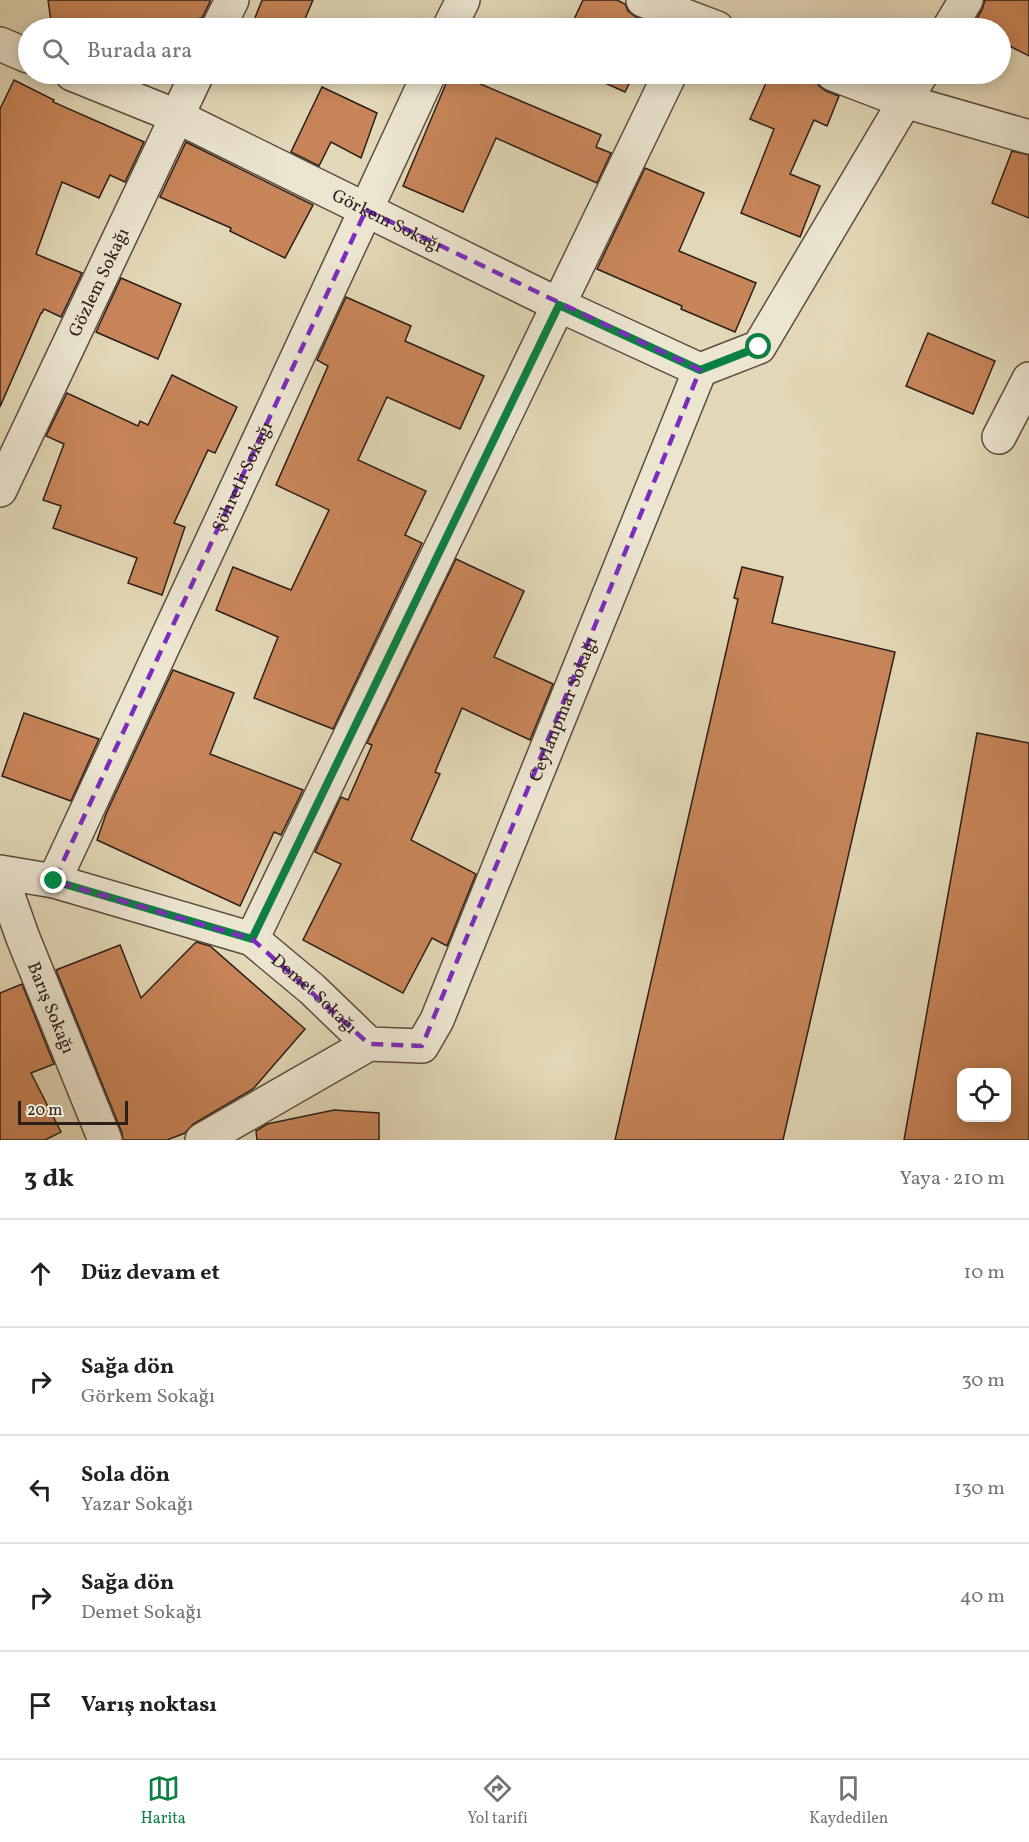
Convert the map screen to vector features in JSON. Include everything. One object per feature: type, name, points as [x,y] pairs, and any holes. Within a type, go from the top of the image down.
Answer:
[{"type":"street","points":[[223,18],[232,0]]},
{"type":"street","points":[[454,18],[463,0]]},
{"type":"street","points":[[643,0],[683,18]]},
{"type":"street","points":[[955,18],[966,0]]},
{"type":"street","points":[[0,44],[18,52]]},
{"type":"street","name":"Görkem Sokağı","points":[[97,84],[176,116],[559,305],[700,370]]},
{"type":"street","name":"Gözlem Sokağı","points":[[0,490],[191,84]]},
{"type":"street","name":"Şöhretli Sokağı","points":[[54,881],[424,84]]},
{"type":"street","points":[[252,939],[665,84]]},
{"type":"street","points":[[859,84],[904,101],[1029,137]]},
{"type":"street","points":[[700,370],[759,347],[915,84]]},
{"type":"street","name":"Ceylanpınar Sokağı","points":[[422,1046],[436,1020],[700,370]]},
{"type":"street","points":[[999,437],[1029,379]]},
{"type":"street","name":"Demet Sokağı","points":[[0,873],[54,881],[252,939],[312,989],[369,1044],[422,1046]]},
{"type":"street","name":"Barış Sokağı","points":[[0,873],[12,944],[105,1140]]},
{"type":"street","points":[[202,1140],[369,1044]]},
{"type":"highlighted area","points":[[366,210],[700,370],[422,1046],[369,1044],[252,939],[54,881]]},
{"type":"building","points":[[48,0],[210,0],[202,18],[51,18]]},
{"type":"building","points":[[262,0],[313,0],[305,18],[255,18]]},
{"type":"building","points":[[583,0],[617,0],[625,4],[628,11],[639,18],[575,18]]},
{"type":"building","points":[[985,0],[1029,0],[1029,56],[1011,47],[1011,18],[977,18]]},
{"type":"building","points":[[14,80],[54,100],[53,102],[144,142],[125,182],[110,175],[99,198],[62,182],[36,254],[82,273],[61,317],[44,309],[41,313],[0,407],[0,109]]},
{"type":"building","points":[[446,84],[481,84],[601,135],[596,147],[611,153],[597,183],[496,138],[463,212],[403,186]]},
{"type":"building","points":[[607,84],[629,84],[625,92]]},
{"type":"building","points":[[766,84],[818,84],[826,91],[839,96],[827,126],[814,120],[790,174],[820,186],[800,237],[741,213],[774,129],[750,119]]},
{"type":"building","points":[[322,87],[377,113],[361,158],[331,142],[319,166],[291,152]]},
{"type":"building","points":[[186,142],[313,205],[285,258],[230,231],[231,228],[160,197]]},
{"type":"building","points":[[1012,151],[1029,155],[1029,218],[992,203]]},
{"type":"building","points":[[645,168],[704,193],[679,251],[756,283],[735,332],[597,269]]},
{"type":"building","points":[[121,278],[181,304],[158,359],[96,332]]},
{"type":"building","points":[[346,297],[411,326],[405,341],[484,376],[460,429],[387,397],[358,460],[426,491],[405,535],[422,543],[333,729],[254,698],[278,637],[216,610],[233,567],[291,590],[329,510],[276,485],[328,366],[317,360]]},
{"type":"building","points":[[928,333],[995,361],[973,414],[906,386]]},
{"type":"building","points":[[172,375],[237,407],[215,453],[208,450],[174,523],[185,527],[162,595],[128,583],[137,558],[53,528],[61,506],[43,500],[64,444],[46,436],[67,393],[138,426],[140,421],[148,425]]},
{"type":"building","points":[[456,559],[524,591],[494,657],[553,684],[530,740],[462,708],[435,772],[440,774],[411,840],[476,874],[447,946],[432,938],[403,993],[303,940],[341,864],[315,852],[341,797],[348,800],[372,745],[367,743]]},
{"type":"building","points":[[742,567],[783,577],[772,623],[895,652],[783,1140],[615,1140],[738,599],[734,598]]},
{"type":"building","points":[[173,670],[234,693],[210,754],[303,790],[281,835],[274,832],[240,906],[97,840],[106,814]]},
{"type":"building","points":[[24,713],[99,739],[71,801],[2,776]]},
{"type":"building","points":[[977,733],[1029,743],[1029,1140],[904,1140]]},
{"type":"building","points":[[196,942],[210,946],[305,1029],[253,1089],[193,1124],[185,1133],[167,1140],[123,1140],[56,970],[120,945],[141,998]]},
{"type":"building","points":[[22,984],[54,1064],[31,1073],[61,1132],[45,1140],[0,1140],[0,993]]},
{"type":"building","points":[[334,1110],[379,1113],[379,1140],[257,1140],[256,1131],[267,1124]]},
{"type":"route","points":[[54,881],[252,939],[559,305],[700,370],[759,347]]}]
